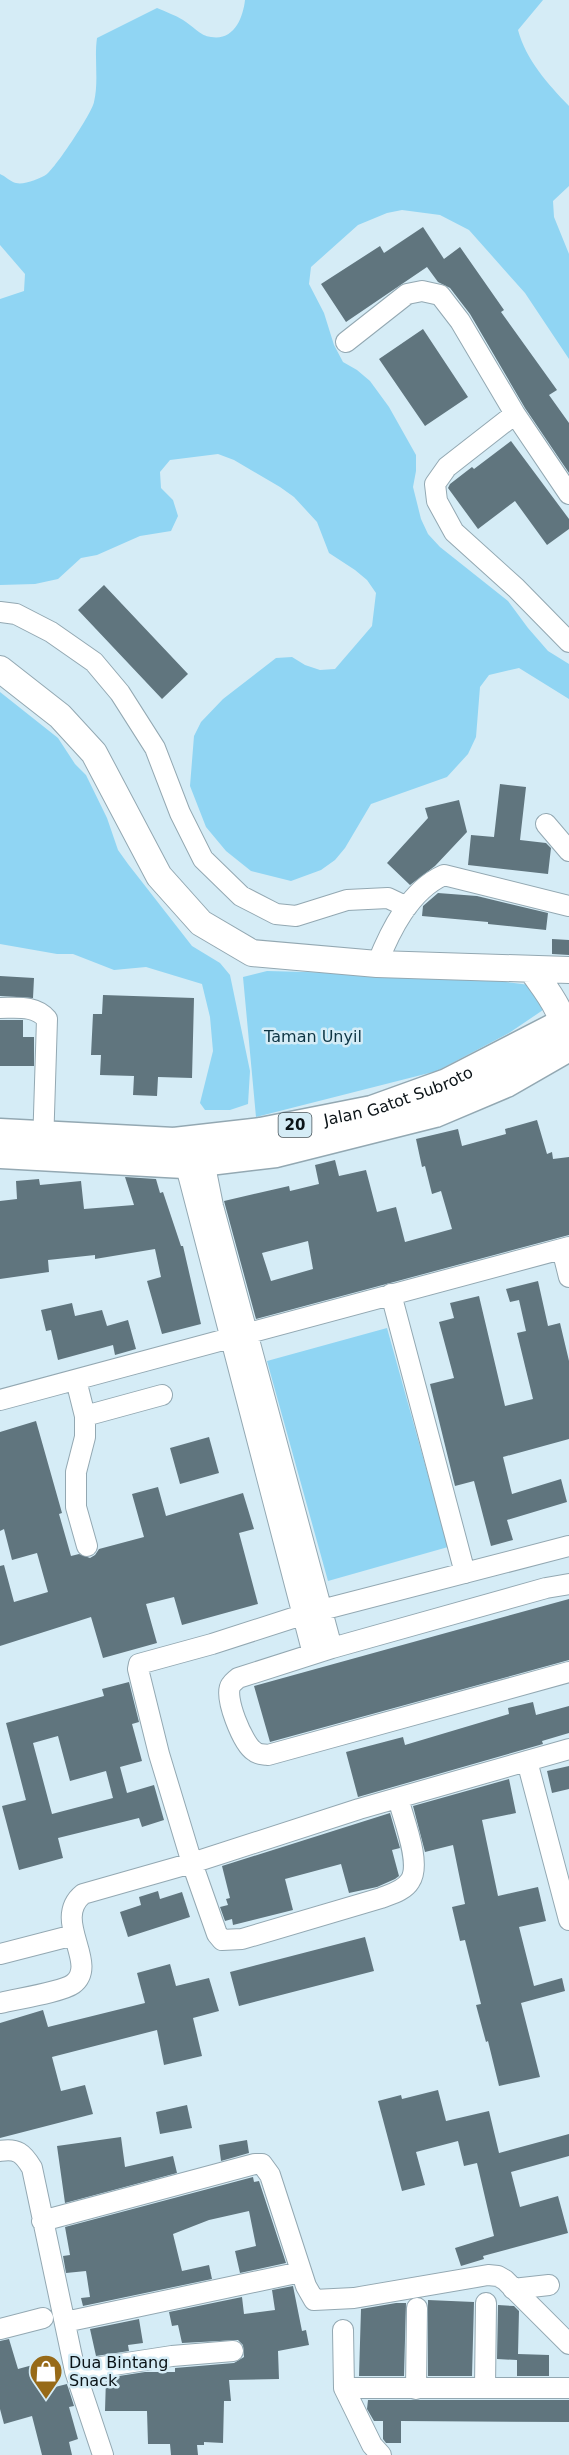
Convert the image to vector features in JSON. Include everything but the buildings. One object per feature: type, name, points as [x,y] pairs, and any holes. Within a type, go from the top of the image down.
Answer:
[{"type":"highway","name":"Jalan Gatot Subroto","points":[[0,1154],[43,1146],[192,1151],[261,1132],[372,1110],[563,1037]]},
{"type":"highway","name":"Jalan Gatot Subroto","points":[[0,1133],[43,1146]]},
{"type":"main road","points":[[0,669],[60,717],[94,753],[159,876],[201,923],[252,953],[377,964],[569,970]]},
{"type":"main road","points":[[532,970],[554,1002],[563,1037]]},
{"type":"street","points":[[346,342],[407,294],[422,291],[440,294],[460,321],[515,414],[569,494]]},
{"type":"street","points":[[515,414],[447,467],[435,484],[437,501],[454,532],[516,588],[569,642]]},
{"type":"street","points":[[0,612],[16,614],[51,632],[94,662],[120,693],[155,748],[180,813],[202,859],[241,896],[276,914],[296,916],[347,900],[388,898],[407,907]]},
{"type":"street","points":[[546,824],[569,851]]},
{"type":"street","points":[[377,964],[387,938],[407,907],[430,881],[444,875],[569,906]]},
{"type":"street","points":[[0,1008],[34,1009],[41,1012],[46,1019],[43,1146]]},
{"type":"street","points":[[192,1151],[213,1206],[239,1334],[262,1424],[302,1615],[313,1654]]},
{"type":"street","points":[[0,1400],[565,1248],[569,1277]]},
{"type":"street","points":[[391,1294],[465,1573]]},
{"type":"street","points":[[76,1380],[85,1416],[85,1437],[76,1472],[76,1507],[87,1546]]},
{"type":"street","points":[[85,1416],[162,1395]]},
{"type":"street","points":[[262,1424],[323,1610],[332,1648]]},
{"type":"street","points":[[398,1798],[415,1862],[410,1882],[402,1889],[381,1898],[242,1939],[222,1940],[217,1934],[192,1863],[159,1754],[138,1669],[139,1664],[212,1644],[302,1615],[569,1546]]},
{"type":"street","points":[[569,1584],[546,1588],[332,1648],[238,1678],[230,1685],[229,1694],[240,1731],[252,1750],[268,1755],[569,1672]]},
{"type":"street","points":[[0,2003],[70,1986],[76,1982],[82,1970],[71,1913],[77,1899],[83,1894],[192,1863],[398,1798],[569,1749]]},
{"type":"street","points":[[527,1761],[569,1920]]},
{"type":"street","points":[[0,1954],[74,1935]]},
{"type":"street","points":[[0,2151],[12,2149],[20,2152],[32,2168],[75,2371],[103,2455]]},
{"type":"street","points":[[42,2221],[262,2164],[270,2175],[306,2286],[314,2300],[354,2298],[488,2275],[498,2276],[560,2323],[569,2344]]},
{"type":"street","points":[[65,2322],[302,2272]]},
{"type":"street","points":[[513,2289],[549,2285]]},
{"type":"street","points":[[484,2387],[486,2303]]},
{"type":"street","points":[[416,2389],[417,2308]]},
{"type":"street","points":[[0,2329],[43,2318]]},
{"type":"street","points":[[343,2330],[344,2388],[372,2445],[381,2455]]},
{"type":"street","points":[[75,2371],[162,2357],[232,2351]]},
{"type":"street","points":[[344,2388],[569,2388]]},
{"type":"green space","points":[[245,0],[543,0],[518,30],[532,61],[569,106],[569,186],[553,201],[554,217],[569,254],[569,359],[525,293],[469,230],[440,215],[402,210],[387,213],[358,225],[311,267],[309,284],[324,313],[334,345],[343,362],[370,381],[389,407],[416,455],[413,487],[421,519],[428,534],[440,547],[508,601],[548,651],[569,664],[569,699],[519,668],[489,675],[480,687],[476,737],[468,754],[447,777],[371,804],[345,848],[335,860],[321,870],[291,881],[251,871],[226,851],[206,827],[190,786],[194,736],[201,722],[223,699],[276,658],[292,657],[320,670],[335,669],[372,626],[376,593],[367,580],[329,553],[317,522],[294,497],[234,460],[218,454],[170,460],[160,472],[161,488],[173,500],[178,516],[171,531],[140,536],[97,555],[81,558],[58,579],[35,584],[0,585],[0,299],[24,291],[25,274],[0,245],[0,174],[16,183],[32,181],[47,174],[65,151],[94,102],[97,38],[157,8],[180,18],[203,35],[219,37],[226,35],[236,27]]},
{"type":"green space","points":[[0,692],[58,738],[75,764],[86,775],[107,818],[118,850],[128,864],[192,946],[220,963],[230,975],[250,1071],[248,1104],[230,1110],[205,1110],[200,1103],[213,1051],[210,1017],[202,984],[146,967],[114,970],[73,954],[57,954],[0,944]]},
{"type":"green space","name":"Taman Unyil","points":[[267,971],[456,976],[530,985],[543,1010],[509,1033],[437,1071],[256,1117],[243,977]]},
{"type":"green space","points":[[387,1328],[448,1547],[328,1581],[267,1361]]},
{"type":"place","name":"Dua Bintang Snack","points":[[46,2400]]}]
